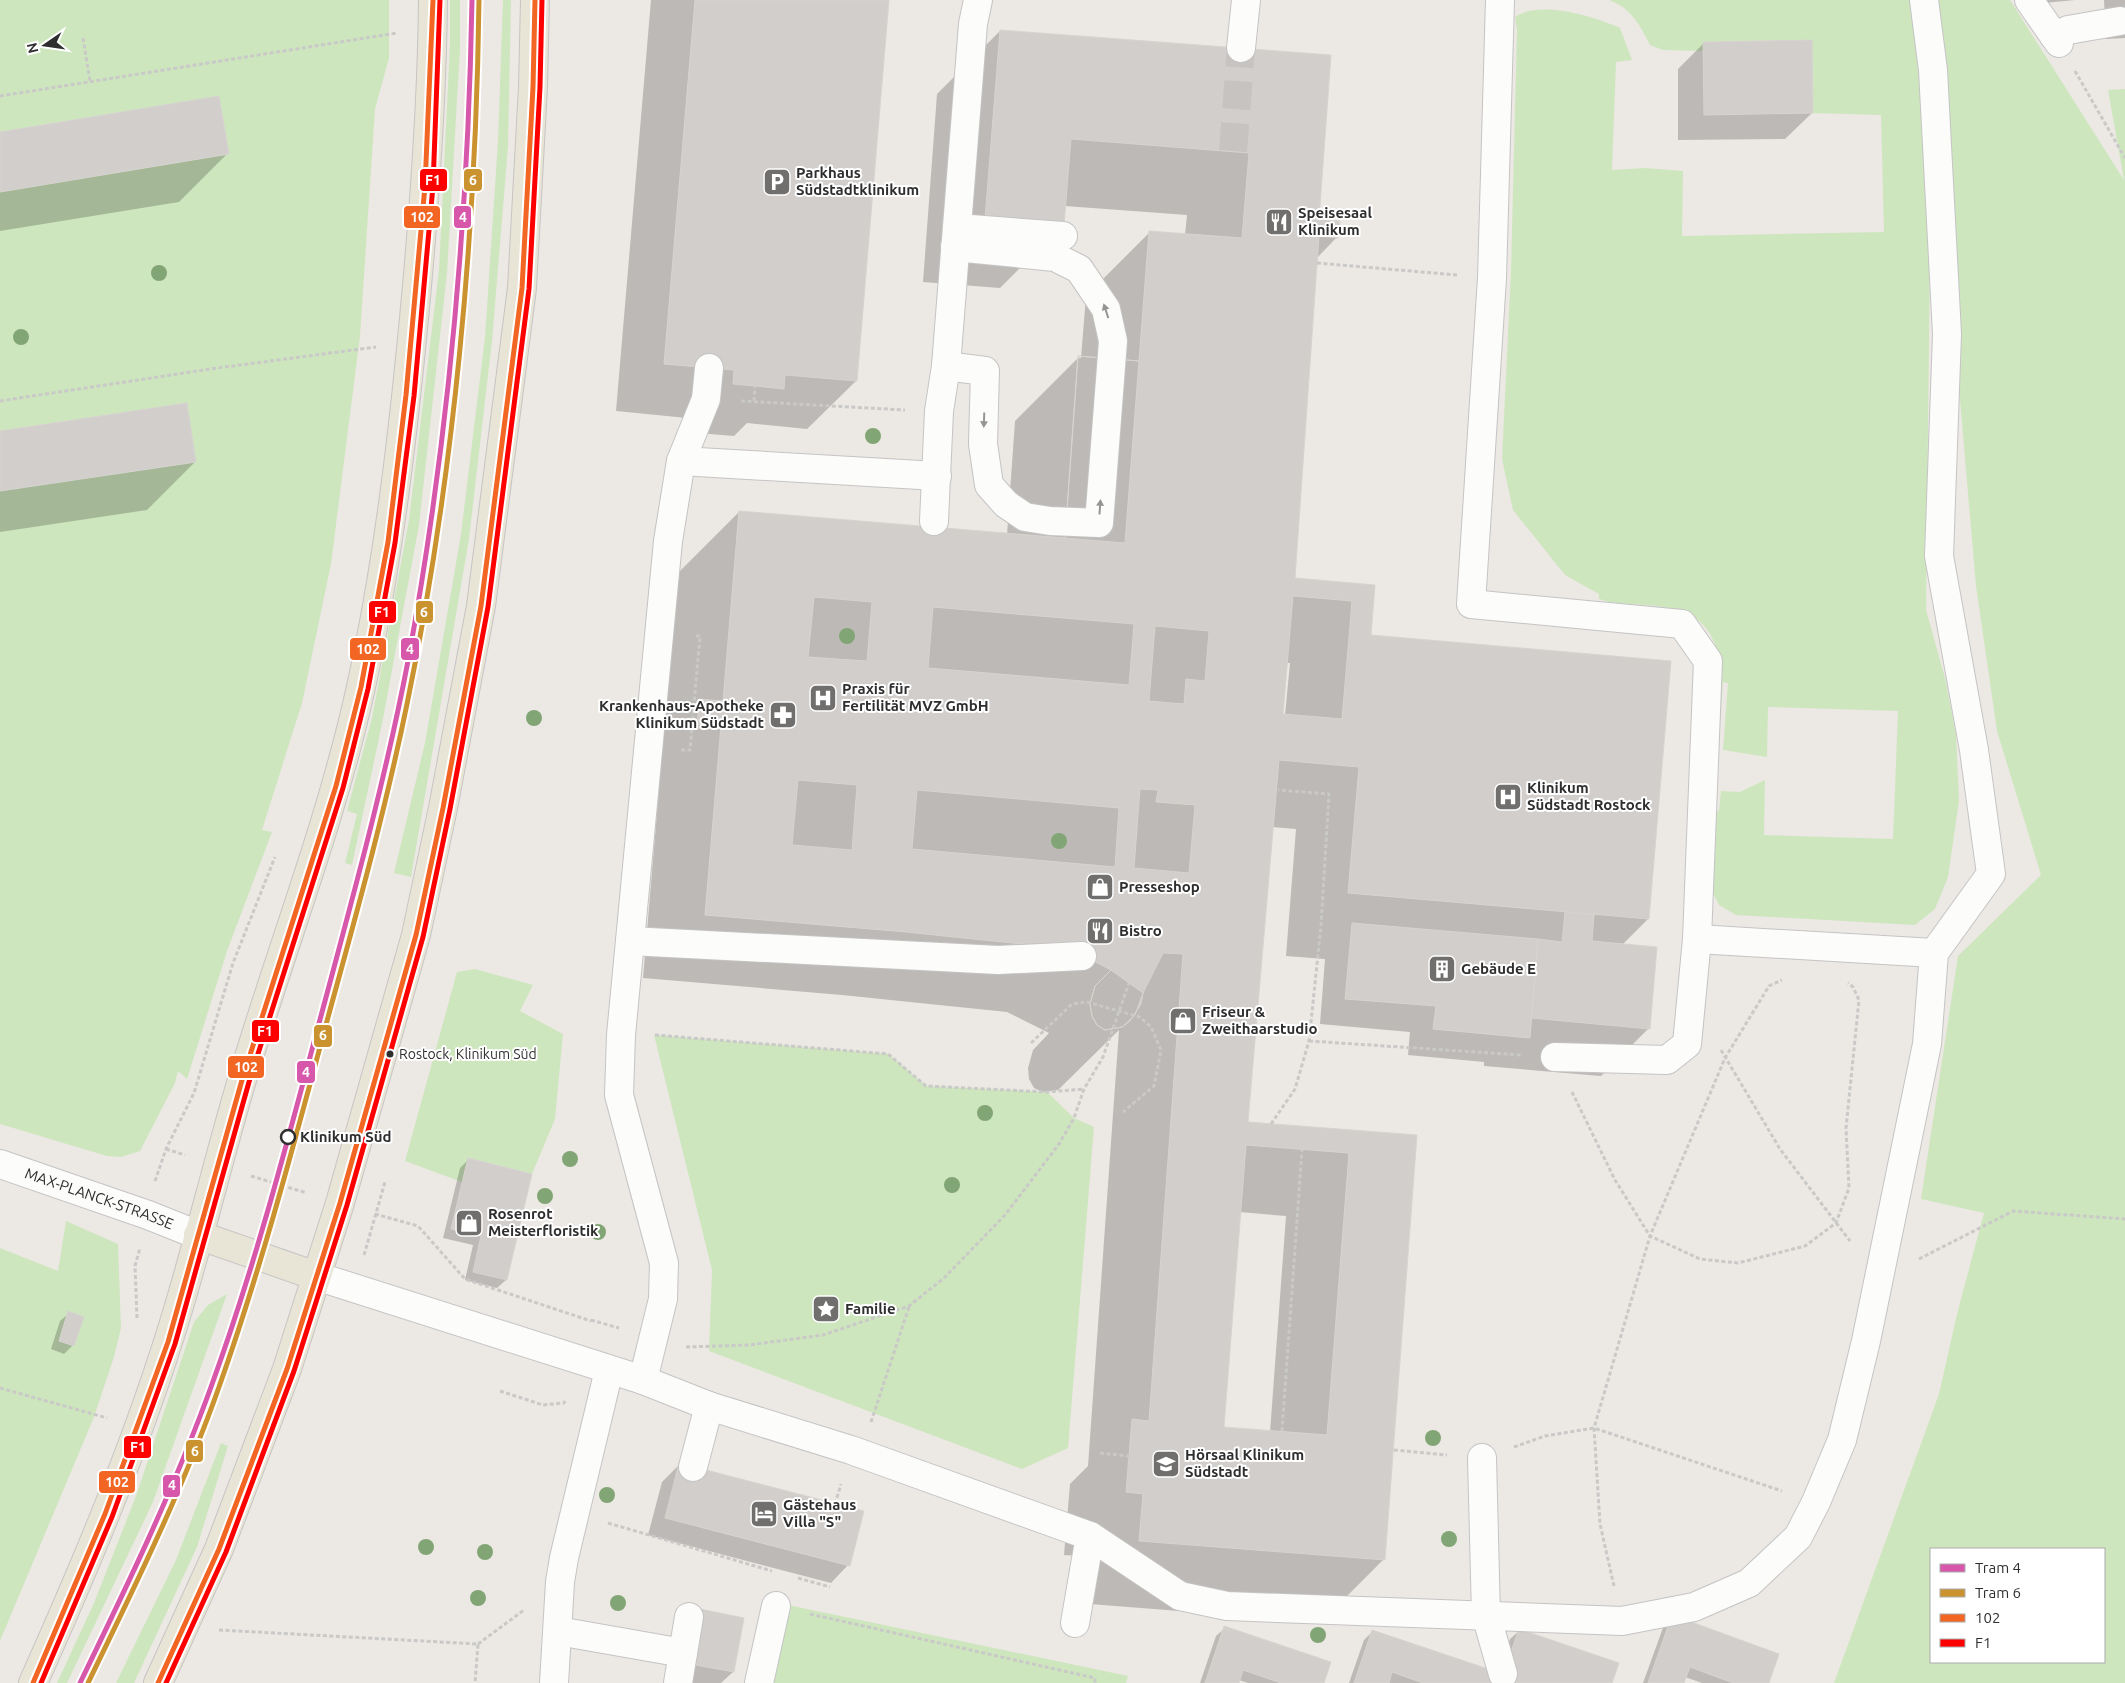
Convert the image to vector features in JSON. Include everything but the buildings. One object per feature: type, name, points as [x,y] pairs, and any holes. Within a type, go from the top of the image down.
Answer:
[{"type":"main road","points":[[33,1683],[80,1579],[137,1434],[169,1339],[217,1166],[332,793],[361,688],[390,524],[407,397],[423,222],[433,70],[433,0]]},
{"type":"main road","points":[[158,1683],[219,1549],[287,1369],[340,1203],[416,935],[482,606],[522,288],[533,87],[535,0]]},
{"type":"main road","points":[[198,1235],[316,1276]]},
{"type":"street","points":[[934,521],[939,412],[946,366],[972,24],[978,0]]},
{"type":"street","points":[[1241,48],[1246,0]]},
{"type":"street","points":[[1500,0],[1492,278],[1471,604],[1682,624],[1708,661],[1696,939],[1687,1044],[1667,1060],[1555,1057]]},
{"type":"street","points":[[316,1276],[643,1380],[709,1406],[861,1453],[1090,1536],[1180,1596],[1227,1606],[1622,1621],[1694,1608],[1749,1583],[1798,1537],[1816,1502],[1842,1440],[1880,1279],[1928,1044],[1934,953],[1992,874],[1974,750],[1939,556],[1947,334],[1933,70],[1924,0]]},
{"type":"street","points":[[2030,0],[2056,39],[2068,30],[2120,21]]},
{"type":"street","points":[[956,238],[1063,236]]},
{"type":"street","points":[[946,366],[985,371],[983,444],[989,485],[1006,504],[1025,517],[1050,521],[1099,523],[1112,340],[1106,308],[1079,269],[1055,257],[956,238]]},
{"type":"street","points":[[643,1380],[663,1299],[664,1263],[619,1095],[621,1034],[668,542],[682,461],[706,400],[709,368]]},
{"type":"street","points":[[682,461],[936,476]]},
{"type":"street","points":[[1696,939],[1934,953]]},
{"type":"street","points":[[630,941],[998,960],[1082,956]]},
{"type":"street","name":"MAX-PLANCK-STRASSE","points":[[0,1164],[148,1215],[198,1235]]},
{"type":"street","points":[[554,1683],[560,1582],[574,1513],[609,1370]]},
{"type":"street","points":[[693,1467],[709,1406]]},
{"type":"street","points":[[1482,1458],[1486,1615],[1503,1674]]},
{"type":"street","points":[[1075,1623],[1090,1536]]},
{"type":"street","points":[[759,1683],[776,1606]]},
{"type":"street","points":[[678,1683],[689,1617]]},
{"type":"street","points":[[558,1631],[683,1653]]},
{"type":"path","points":[[0,96],[401,32],[400,42]]},
{"type":"path","points":[[83,38],[90,81]]},
{"type":"path","points":[[2056,39],[2125,158]]},
{"type":"path","points":[[1316,263],[1492,278]]},
{"type":"path","points":[[375,357],[377,337]]},
{"type":"path","points":[[0,400],[376,347]]},
{"type":"path","points":[[754,401],[755,386]]},
{"type":"path","points":[[706,400],[939,412]]},
{"type":"path","points":[[690,750],[693,714],[698,714]]},
{"type":"path","points":[[1271,1124],[1295,1089],[1309,1041],[1321,926],[1329,794],[1278,790]]},
{"type":"path","points":[[158,1170],[166,1149],[194,1093],[233,963],[275,856]]},
{"type":"path","points":[[1622,1621],[1600,1524],[1594,1428],[1650,1236],[1725,1058],[1769,986],[1786,978]]},
{"type":"path","points":[[1309,1041],[1555,1057],[1615,1180],[1650,1236],[1700,1260],[1738,1263],[1805,1246],[1836,1223],[1849,1188],[1846,1128],[1859,1000],[1853,987],[1841,978]]},
{"type":"path","points":[[166,1149],[418,1226],[465,1278],[591,1320],[687,1348],[749,1345],[823,1335],[909,1306],[944,1278],[1005,1215],[1059,1144],[1074,1118],[1084,1089],[1102,1057],[1129,983]]},
{"type":"path","points":[[1031,1043],[1072,1004],[1087,1002],[1140,1018],[1151,1027],[1161,1050],[1154,1086],[1123,1112]]},
{"type":"path","points":[[1689,1016],[1707,1018],[1725,1058],[1780,1149],[1880,1279],[2013,1211],[2125,1219]]},
{"type":"path","points":[[621,1034],[888,1054],[926,1086],[1046,1092],[1084,1089]]},
{"type":"path","points":[[1282,1432],[1302,1150]]},
{"type":"path","points":[[861,1453],[909,1306]]},
{"type":"path","points":[[500,1391],[543,1405],[564,1403],[591,1320]]},
{"type":"path","points":[[0,1388],[110,1418]]},
{"type":"path","points":[[1394,1450],[1482,1458],[1545,1436],[1594,1428],[1816,1502]]},
{"type":"path","points":[[1100,1453],[1129,1456]]},
{"type":"path","points":[[574,1513],[773,1571]]},
{"type":"path","points":[[792,1576],[830,1587]]},
{"type":"path","points":[[219,1630],[478,1644],[560,1582]]},
{"type":"path","points":[[776,1606],[1095,1678],[1095,1683]]},
{"type":"path","points":[[476,1683],[478,1644]]},
{"type":"green space","points":[[0,0],[389,0],[389,58],[375,109],[360,336],[331,564],[302,703],[262,830],[272,832],[227,951],[187,1079],[178,1071],[175,1083],[140,1151],[121,1157],[107,1156],[0,1124]]},
{"type":"green space","points":[[450,0],[460,0],[460,49],[447,273],[419,525],[382,724],[352,865],[345,863],[357,814],[347,811],[372,718],[409,520],[439,270],[450,45]]},
{"type":"green space","points":[[503,0],[511,0],[508,147],[492,341],[469,539],[411,877],[394,873],[425,743],[461,534],[485,337],[498,141]]},
{"type":"green space","points":[[1609,0],[1910,0],[1924,125],[1930,247],[1926,610],[1945,678],[1956,734],[1959,801],[1948,877],[1935,909],[1915,925],[1736,915],[1719,905],[1706,879],[1715,812],[1719,811],[1721,791],[1740,792],[1765,780],[1764,835],[1893,839],[1898,711],[1768,707],[1767,757],[1723,750],[1728,683],[1723,682],[1718,753],[1714,752],[1719,713],[1720,670],[1717,650],[1710,633],[1697,619],[1678,610],[1609,602],[1599,599],[1599,594],[1565,575],[1513,510],[1502,459],[1511,271],[1517,30],[1515,17],[1525,12],[1552,10],[1581,15],[1620,28],[1632,60],[1616,62],[1612,170],[1645,168],[1683,171],[1682,236],[1884,232],[1881,115],[1813,113],[1812,40],[1704,42],[1704,51],[1663,50],[1650,45],[1629,12],[1617,3]]},
{"type":"green space","points":[[1937,0],[2010,0],[2124,180],[2108,90],[2125,89],[2125,1683],[1834,1683],[1939,1394],[1957,1314],[1984,1213],[1921,1199],[1958,956],[2041,875],[1997,731],[1976,586],[1957,365]]},
{"type":"green space","points":[[475,969],[533,985],[520,1011],[563,1034],[555,1119],[532,1174],[468,1158],[462,1182],[405,1161],[457,972]]},
{"type":"green space","points":[[654,1035],[888,1054],[926,1086],[1047,1092],[1074,1118],[1094,1127],[1068,1448],[1022,1469],[709,1351],[712,1270]]},
{"type":"green space","points":[[66,1221],[118,1244],[121,1328],[114,1357],[94,1417],[0,1641],[0,1248],[58,1271]]},
{"type":"green space","points":[[227,1294],[153,1502],[67,1683],[57,1683],[94,1603],[136,1496],[194,1322],[208,1305]]},
{"type":"green space","points":[[221,1443],[228,1446],[197,1547],[134,1683],[116,1683],[176,1560]]},
{"type":"green space","points":[[764,1600],[1128,1676],[1126,1683],[747,1683]]},
{"type":"tunnel","points":[[1233,151],[1241,48]]},
{"type":"tram line","name":"4","points":[[80,1683],[182,1463],[228,1340],[286,1147],[380,790],[408,661],[422,579],[445,415],[461,249],[470,83],[472,0]]},
{"type":"tram line","name":"6","points":[[88,1683],[141,1574],[190,1463],[235,1340],[292,1152],[390,781],[423,618],[438,531],[450,443],[467,265],[473,176],[479,0]]},
{"type":"transit line","name":"102","points":[[33,1683],[105,1514],[168,1342],[242,1080],[336,786],[361,687],[388,542],[406,395],[425,186],[433,0]]},
{"type":"transit line","name":"F1","points":[[41,1683],[112,1517],[175,1344],[249,1082],[343,788],[368,689],[395,543],[414,396],[433,186],[440,0]]},
{"type":"transit line","name":"102","points":[[158,1683],[219,1549],[287,1369],[340,1203],[416,935],[443,808],[481,606],[522,288],[533,87],[535,0]]},
{"type":"transit line","name":"F1","points":[[166,1683],[226,1552],[294,1371],[347,1205],[423,937],[450,809],[488,607],[529,289],[540,87],[542,0]]},
{"type":"place","name":"Parkhaus Südstadtklinikum","points":[[777,182]]},
{"type":"place","name":"Speisesaal Klinikum","points":[[1279,222]]},
{"type":"place","name":"Praxis für Fertilität MVZ GmbH","points":[[823,698]]},
{"type":"place","name":"Krankenhaus-Apotheke Klinikum Südstadt","points":[[783,715]]},
{"type":"place","name":"Klinikum Südstadt Rostock","points":[[1508,797]]},
{"type":"place","name":"Presseshop","points":[[1100,887]]},
{"type":"place","name":"Bistro","points":[[1100,931]]},
{"type":"place","name":"Gebäude E","points":[[1442,969]]},
{"type":"place","name":"Friseur & Zweithaarstudio","points":[[1183,1021]]},
{"type":"place","name":"Rostock, Klinikum Süd","points":[[390,1054]]},
{"type":"place","name":"Klinikum Süd","points":[[288,1137]]},
{"type":"place","name":"Rosenrot Meisterfloristik","points":[[469,1223]]},
{"type":"place","name":"Familie","points":[[826,1309]]},
{"type":"place","name":"Hörsaal Klinikum Südstadt","points":[[1166,1464]]},
{"type":"place","name":"Gästehaus Villa \"S\"","points":[[764,1514]]}]
